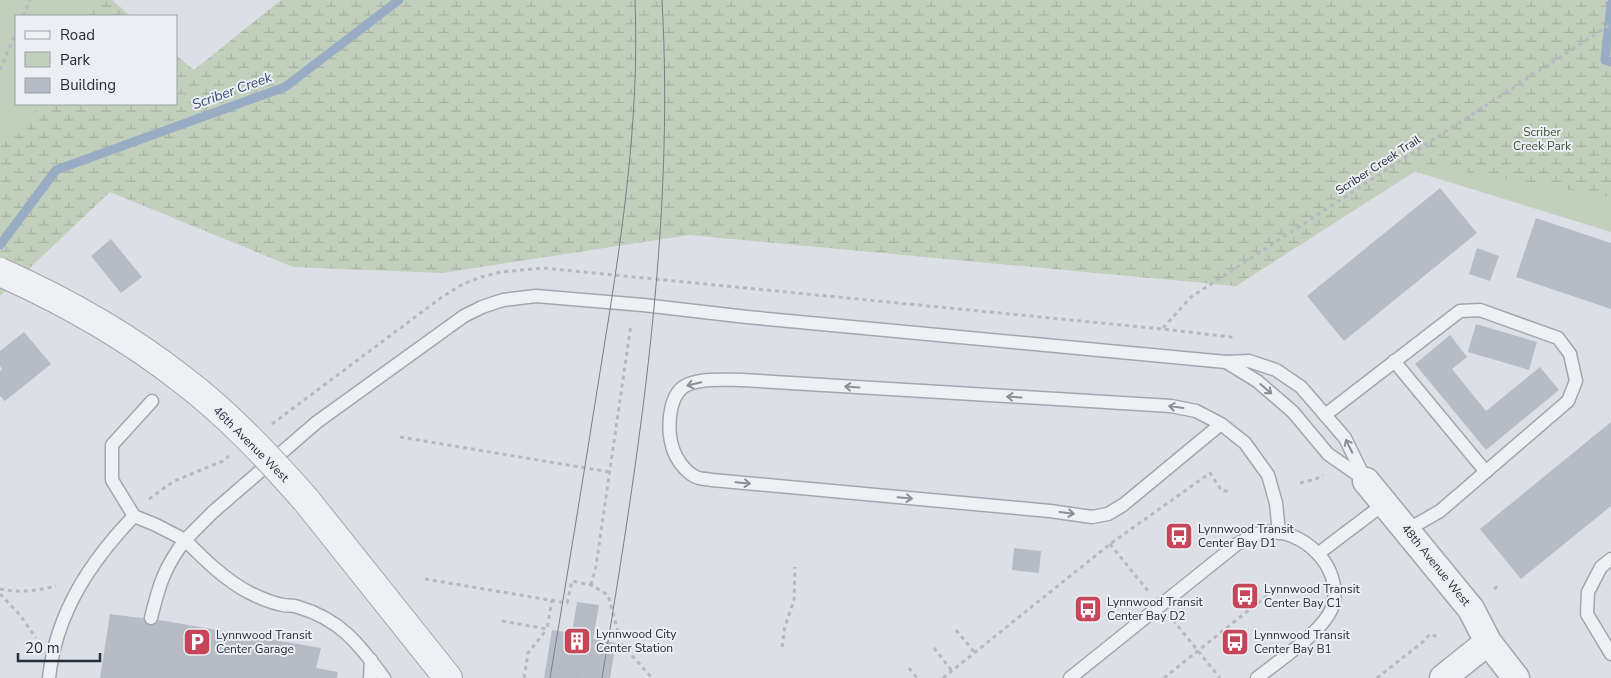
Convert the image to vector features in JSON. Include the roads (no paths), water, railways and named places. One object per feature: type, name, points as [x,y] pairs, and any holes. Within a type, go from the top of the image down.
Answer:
[{"type":"street","name":"46th Avenue West","points":[[0,272],[76,308],[113,331],[170,370],[217,409],[249,439],[306,500],[448,678]]},
{"type":"street","name":"48th Avenue West","points":[[1366,481],[1471,609],[1488,642],[1516,678]]},
{"type":"street","points":[[1443,678],[1488,642]]},
{"type":"lane","points":[[151,618],[158,587],[164,571],[185,540],[213,512],[317,422],[464,316],[492,303],[525,297],[633,305],[1226,362],[1249,361],[1276,370],[1301,387],[1345,438],[1366,481]]},
{"type":"lane","points":[[1325,415],[1460,311],[1480,310],[1558,338],[1570,354],[1576,381],[1568,401],[1440,511],[1407,530]]},
{"type":"lane","points":[[1226,362],[1256,381],[1293,412],[1328,454],[1366,481]]},
{"type":"lane","points":[[1394,362],[1486,472]]},
{"type":"lane","points":[[1221,424],[1123,505],[1108,514],[1092,516],[695,477],[681,465],[673,450],[670,411],[675,396],[688,385],[710,380],[742,380],[1171,406],[1196,411],[1221,424],[1245,443],[1268,475],[1276,503],[1279,533]]},
{"type":"lane","points":[[152,401],[112,445],[112,480],[134,516],[185,540],[212,566],[250,593],[281,605],[297,606],[328,618],[342,628],[371,660],[384,678]]},
{"type":"lane","points":[[1319,553],[1385,503]]},
{"type":"lane","points":[[49,674],[66,612],[82,580],[101,554],[134,516]]},
{"type":"lane","points":[[1070,678],[1237,544],[1265,532],[1279,533],[1294,537],[1319,553],[1327,566],[1334,590],[1333,606],[1325,620],[1314,632],[1257,678]]},
{"type":"lane","points":[[1611,559],[1601,567],[1588,592],[1587,614],[1611,654]]},
{"type":"lane","points":[[370,678],[371,660]]},
{"type":"waterway","name":"Scriber Creek","points":[[0,245],[56,170],[285,87],[399,0]]},
{"type":"waterway","name":"Scriber Creek","points":[[1611,4],[1605,60],[1611,62]]},
{"type":"tram line","points":[[550,678],[615,280],[627,187],[634,94],[635,0]]},
{"type":"tram line","points":[[602,678],[629,509],[651,340],[663,170],[665,85],[662,0]]},
{"type":"place","name":"Lynnwood Transit Center Bay D1","points":[[1179,536]]},
{"type":"place","name":"Lynnwood Transit Center Bay C1","points":[[1245,596]]},
{"type":"place","name":"Lynnwood Transit Center Bay D2","points":[[1088,609]]},
{"type":"place","name":"Lynnwood City Center Station","points":[[577,641]]},
{"type":"place","name":"Lynnwood Transit Center Garage","points":[[197,642]]},
{"type":"place","name":"Lynnwood Transit Center Bay B1","points":[[1235,642]]},
{"type":"park label","name":"Scriber Creek Park","points":[[1542,139]]}]
